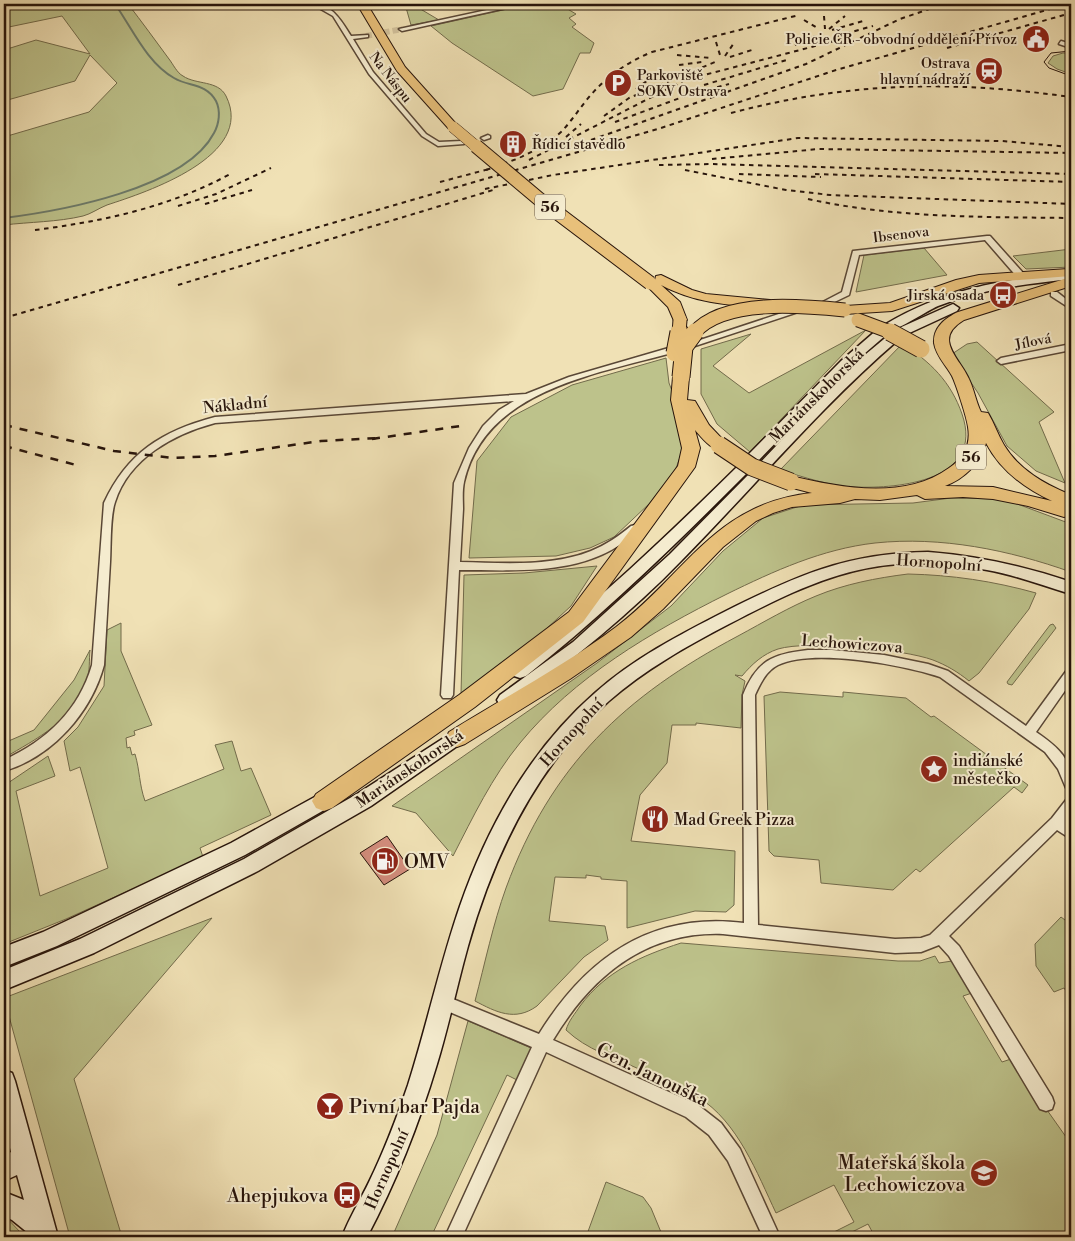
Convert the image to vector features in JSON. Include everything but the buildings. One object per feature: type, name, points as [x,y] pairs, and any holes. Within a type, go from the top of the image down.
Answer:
[{"type":"highway","name":"56","points":[[362,4],[401,69],[458,126],[539,199],[671,300],[678,310],[680,320],[679,336],[674,354],[691,411],[702,428],[719,445],[752,467],[791,482],[846,494],[992,492],[1019,496],[1071,514]]},
{"type":"highway","name":"56","points":[[378,8],[388,34],[410,68],[458,126],[673,286],[705,298],[794,310]]},
{"type":"highway","points":[[843,313],[892,307],[961,283],[1021,276],[1071,277]]},
{"type":"highway","points":[[964,390],[962,380],[948,361],[942,344],[943,333],[950,322],[963,315],[1071,277]]},
{"type":"highway","name":"56","points":[[681,377],[682,355],[687,341],[706,323],[723,315],[745,310],[843,313],[892,333],[934,359],[978,407],[993,444],[1010,466],[1033,483],[1071,502]]},
{"type":"highway","points":[[324,801],[467,701],[576,617],[680,478],[690,456],[690,437],[679,400],[681,377]]},
{"type":"highway","name":"56","points":[[904,492],[950,477],[972,456],[978,439],[978,431],[964,390]]},
{"type":"highway","points":[[457,738],[625,631],[729,532],[749,517],[765,508],[781,503],[846,494]]},
{"type":"main road","name":"Mariánskohorská","points":[[4,980],[53,949],[324,801],[452,721],[560,642],[637,574],[754,467],[859,367],[892,332],[978,299],[1032,284],[1071,277]]},
{"type":"main road","name":"Mariánskohorská","points":[[4,957],[53,949],[88,946],[250,865],[364,800],[457,738],[579,646],[675,558],[754,467]]},
{"type":"main road","name":"Hornopolní","points":[[354,1237],[383,1180],[404,1131],[443,1002],[459,940],[493,844],[520,794],[549,753],[587,711],[616,686],[654,659],[708,628],[800,582],[834,569],[870,561],[912,558],[964,561],[1022,573],[1071,588]]},
{"type":"main road","points":[[4,1080],[13,1164],[45,1234]]},
{"type":"main road","points":[[4,1204],[21,1211],[45,1234]]},
{"type":"street","name":"Na Náspu","points":[[315,4],[334,14],[382,88],[424,135],[438,144],[462,143]]},
{"type":"street","points":[[402,29],[522,4]]},
{"type":"street","points":[[576,6],[585,4]]},
{"type":"street","points":[[349,38],[366,36]]},
{"type":"street","points":[[1061,43],[1071,46]]},
{"type":"street","name":"Ibsenova","points":[[821,305],[846,293],[856,253],[987,238],[1021,276]]},
{"type":"street","points":[[1054,294],[1071,307]]},
{"type":"street","points":[[692,344],[794,310]]},
{"type":"street","name":"Jílová","points":[[1001,361],[1071,347]]},
{"type":"street","name":"Nákladní","points":[[448,696],[459,483],[469,454],[487,427],[526,397],[568,380],[672,350]]},
{"type":"street","name":"Nákladní","points":[[7,767],[52,737],[78,709],[92,688],[98,665],[109,502],[115,486],[127,470],[156,444],[186,427],[215,420],[526,397]]},
{"type":"street","points":[[454,566],[559,564],[587,558],[626,536],[653,512]]},
{"type":"street","name":"Lechowiczova","points":[[751,931],[749,695],[759,676],[774,661],[789,656],[805,654],[887,660],[930,669],[944,674],[1028,733],[1057,756],[1071,784]]},
{"type":"street","points":[[1028,733],[1071,673]]},
{"type":"street","points":[[453,1237],[542,1043],[557,1016],[578,989],[598,970],[638,945],[658,936],[686,929],[706,927],[895,946],[921,945],[940,936],[985,889],[1057,822],[1071,804]]},
{"type":"street","points":[[1057,822],[1071,833]]},
{"type":"street","points":[[940,936],[954,951],[1046,1103]]},
{"type":"street","name":"Gen. Janouška","points":[[443,1002],[542,1043],[692,1111],[715,1129],[734,1155],[772,1237]]},
{"type":"green space","points":[[19,4],[128,4],[179,73],[188,79],[218,87],[226,96],[231,117],[226,137],[212,153],[193,168],[170,181],[107,205],[89,214],[54,221],[4,225],[4,137],[89,112],[117,83],[90,55],[75,81],[4,101],[4,50],[36,40],[90,54],[62,16],[4,28],[4,7]]},
{"type":"green space","points":[[405,4],[412,4],[439,20],[411,25]]},
{"type":"green space","points":[[530,4],[559,4],[576,14],[569,18],[576,24],[572,27],[594,43],[590,53],[580,53],[563,89],[533,96],[452,43],[431,26]]},
{"type":"green space","points":[[1071,53],[1071,74],[1057,69],[1048,63],[1053,56]]},
{"type":"green space","points":[[924,248],[947,275],[856,292],[864,255]]},
{"type":"green space","points":[[1071,249],[1071,267],[1026,269],[1013,256]]},
{"type":"green space","points":[[866,330],[750,452],[717,424],[701,394],[701,349],[751,334],[713,366],[749,393]]},
{"type":"green space","points":[[977,342],[1054,412],[1039,422],[1065,483],[1036,471],[1007,446],[978,393],[952,354],[967,344]]},
{"type":"green space","points":[[902,344],[922,358],[946,382],[962,414],[966,436],[961,454],[950,467],[934,476],[915,482],[873,487],[835,485],[780,470]]},
{"type":"green space","points":[[666,358],[669,383],[679,409],[684,446],[675,471],[650,503],[614,537],[590,548],[556,556],[469,558],[477,461],[511,417],[572,385]]},
{"type":"green space","points":[[951,498],[1004,499],[1071,524],[1071,572],[999,551],[925,541],[900,541],[855,546],[799,562],[727,594],[642,640],[564,697],[541,719],[510,756],[484,798],[453,856],[416,813],[392,806],[597,663],[671,606],[723,551],[763,518],[803,505],[913,503]]},
{"type":"green space","points":[[597,566],[571,606],[519,654],[461,694],[464,575],[524,573]]},
{"type":"green space","points":[[908,574],[972,579],[1036,593],[1029,609],[979,673],[969,681],[943,664],[919,656],[879,649],[811,645],[778,649],[758,660],[742,676],[735,675],[745,681],[742,695],[741,728],[696,723],[696,725],[672,725],[667,763],[640,795],[631,841],[735,851],[734,905],[726,912],[695,911],[627,928],[627,881],[601,879],[601,877],[586,875],[586,878],[555,877],[549,921],[605,926],[608,940],[584,957],[537,1006],[529,1011],[521,1014],[506,1014],[490,1009],[475,1001],[501,902],[524,844],[545,805],[569,770],[596,738],[660,683],[697,659],[777,615],[806,600],[838,588]]},
{"type":"green space","points":[[121,623],[121,651],[152,725],[134,731],[135,735],[126,738],[127,748],[130,747],[132,755],[135,754],[145,801],[224,769],[215,745],[232,741],[241,771],[251,768],[271,815],[200,848],[203,857],[66,919],[4,944],[5,785],[48,756],[55,776],[16,791],[40,896],[108,868],[80,767],[70,771],[64,741],[78,727],[104,686],[107,630]]},
{"type":"green space","points":[[1053,624],[1056,628],[1012,685],[1008,684],[1007,682],[1050,625]]},
{"type":"green space","points":[[90,650],[87,681],[73,707],[41,736],[4,758],[4,743],[34,730],[74,680]]},
{"type":"green space","points":[[780,692],[843,697],[843,692],[906,698],[931,717],[934,716],[1028,785],[1022,793],[1014,787],[920,872],[916,869],[893,890],[821,883],[819,860],[774,856],[769,851],[764,696]]},
{"type":"green space","points":[[1071,914],[1071,998],[1064,988],[1054,992],[1036,966],[1035,944],[1061,917],[1065,920]]},
{"type":"green space","points":[[212,918],[74,1079],[122,1237],[70,1237],[4,998]]},
{"type":"green space","points":[[681,943],[898,961],[920,961],[935,956],[939,963],[952,961],[972,993],[963,996],[1002,1062],[1011,1059],[1071,1144],[1071,1237],[875,1237],[868,1224],[842,1237],[824,1237],[854,1222],[834,1185],[776,1213],[745,1149],[724,1120],[712,1108],[684,1089],[591,1048],[566,1030],[580,1006],[601,983],[638,959]]},
{"type":"green space","points":[[468,1021],[538,1051],[523,1083],[507,1075],[431,1237],[392,1237],[437,1135]]},
{"type":"green space","points":[[606,1182],[643,1197],[651,1208],[663,1237],[586,1237]]},
{"type":"green space","points":[[4,1215],[21,1233],[23,1237],[4,1237]]},
{"type":"waterway","points":[[4,218],[87,203],[150,183],[177,169],[199,152],[214,133],[219,113],[218,105],[212,95],[202,88],[180,81],[164,71],[148,54],[115,4]]},
{"type":"tunnel","points":[[366,36],[402,29]]},
{"type":"tram line","points":[[1071,51],[1051,53],[1044,62],[1049,68],[1071,76]]},
{"type":"railway","points":[[591,140],[806,64],[900,19],[944,4]]},
{"type":"railway","points":[[938,8],[957,4]]},
{"type":"railway","points":[[4,318],[661,128],[836,70],[1068,4]]},
{"type":"railway","points":[[947,48],[1071,13]]},
{"type":"railway","points":[[488,169],[526,155],[553,139],[564,129],[599,86],[615,73],[642,56],[799,15]]},
{"type":"railway","points":[[824,16],[825,29]]},
{"type":"railway","points":[[829,29],[845,16]]},
{"type":"railway","points":[[804,20],[819,29]]},
{"type":"railway","points":[[832,30],[863,21]]},
{"type":"railway","points":[[837,36],[873,26]]},
{"type":"railway","points":[[795,45],[820,34]]},
{"type":"railway","points":[[529,160],[685,80],[846,38]]},
{"type":"railway","points":[[716,42],[720,55]]},
{"type":"railway","points":[[725,56],[734,43]]},
{"type":"railway","points":[[730,57],[755,49]]},
{"type":"railway","points":[[677,55],[711,58]]},
{"type":"railway","points":[[704,85],[790,59]]},
{"type":"railway","points":[[679,65],[702,62]]},
{"type":"railway","points":[[694,71],[715,62]]},
{"type":"railway","points":[[636,89],[663,69]]},
{"type":"railway","points":[[604,116],[629,98],[674,79]]},
{"type":"railway","points":[[615,122],[688,95],[729,84]]},
{"type":"railway","points":[[731,113],[817,95],[900,87],[983,88],[1071,97]]},
{"type":"railway","points":[[566,137],[581,124]]},
{"type":"railway","points":[[485,189],[553,175],[798,138],[1002,141],[1071,147]]},
{"type":"railway","points":[[712,159],[819,149],[1071,153]]},
{"type":"railway","points":[[659,165],[713,164],[1071,174]]},
{"type":"railway","points":[[178,206],[216,194],[271,168]]},
{"type":"railway","points":[[488,169],[493,168]]},
{"type":"railway","points":[[440,182],[488,169]]},
{"type":"railway","points":[[685,170],[786,190],[830,195],[1071,204]]},
{"type":"railway","points":[[35,230],[112,217],[161,204],[209,185],[232,173]]},
{"type":"railway","points":[[739,174],[821,177]]},
{"type":"railway","points":[[815,174],[1071,182]]},
{"type":"railway","points":[[205,204],[252,190]]},
{"type":"railway","points":[[178,285],[493,190]]},
{"type":"railway","points":[[808,199],[873,210],[906,213],[972,217],[1071,218]]},
{"type":"railway","points":[[4,425],[114,451],[173,458],[215,456],[321,441],[378,438]]},
{"type":"railway","points":[[372,439],[460,426]]},
{"type":"railway","points":[[4,446],[76,465]]},
{"type":"place","name":"Policie ČR - obvodní oddělení Přívoz","points":[[1036,39]]},
{"type":"place","name":"Ostrava hlavní nádraží","points":[[989,71]]},
{"type":"place","name":"Parkoviště SOKV Ostrava","points":[[618,83]]},
{"type":"place","name":"Řídicí stavědlo","points":[[513,144]]},
{"type":"place","name":"Jirská osada","points":[[1003,295]]},
{"type":"place","name":"indiánské městečko","points":[[934,769]]},
{"type":"place","name":"Mad Greek Pizza","points":[[655,819]]},
{"type":"place","name":"OMV","points":[[385,861]]},
{"type":"place","name":"Pivní bar Pajda","points":[[330,1106]]},
{"type":"place","name":"Mateřská škola Lechowiczova","points":[[984,1173]]},
{"type":"place","name":"Ahepjukova","points":[[347,1195]]}]
